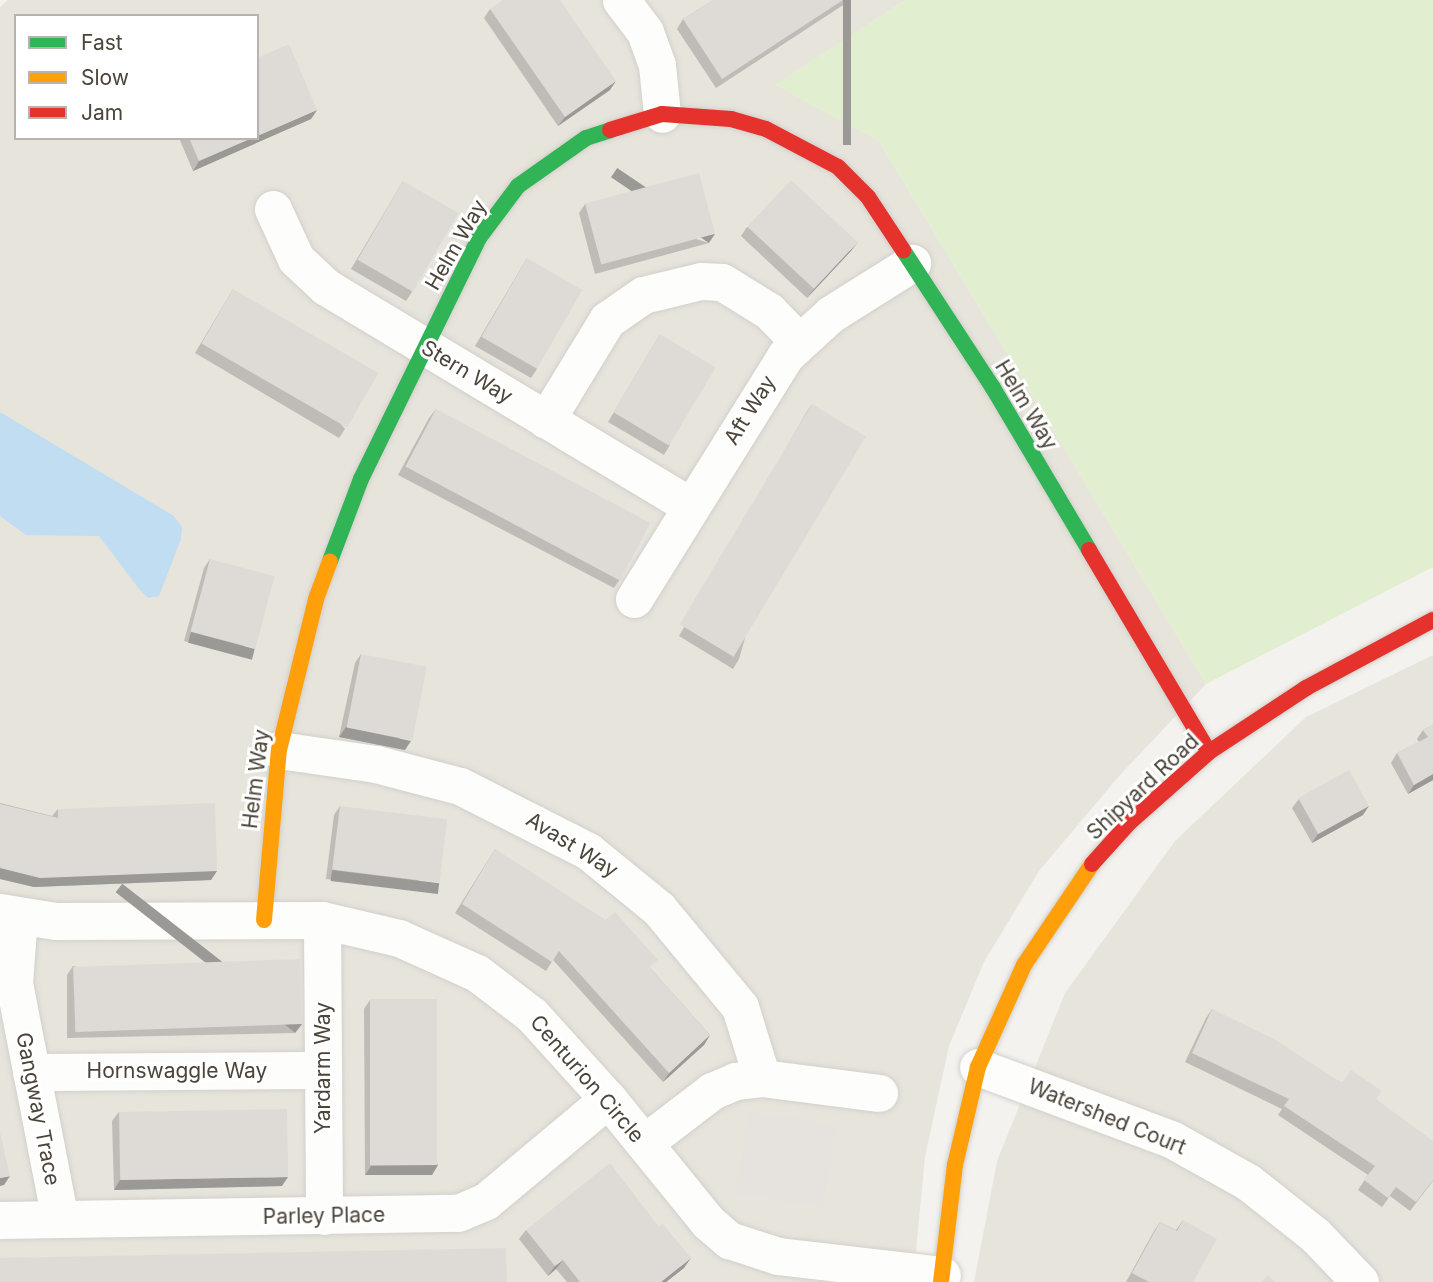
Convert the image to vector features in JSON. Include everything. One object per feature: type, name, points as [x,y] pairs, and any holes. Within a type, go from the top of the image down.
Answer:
[{"type":"street","points":[[626,2],[645,32],[657,65],[662,114]]},
{"type":"street","name":"Helm Way","points":[[264,920],[279,750],[303,646],[337,535],[425,346],[479,238],[518,186],[586,138],[662,114],[732,119],[801,144],[838,167],[868,197],[993,388],[1209,752]]},
{"type":"street","name":"Stern Way","points":[[273,209],[296,260],[308,274],[691,506]]},
{"type":"street","name":"Aft Way","points":[[634,599],[773,372],[798,341],[831,314],[912,263]]},
{"type":"street","points":[[546,420],[607,320],[643,295],[701,281],[722,282],[769,311],[798,341]]},
{"type":"street","name":"Shipyard Road","points":[[942,1278],[955,1165],[978,1067],[1024,965],[1075,885],[1130,822],[1209,752],[1306,688],[1433,620]]},
{"type":"street","name":"Avast Way","points":[[279,750],[376,764],[460,786],[589,851],[659,909],[740,1007],[762,1078]]},
{"type":"street","name":"Centurion Circle","points":[[9,914],[92,922],[322,920],[399,938],[477,973],[532,1015],[608,1099],[708,1222],[752,1251],[942,1278]]},
{"type":"street","name":"Gangway Trace","points":[[9,914],[14,983],[60,1219]]},
{"type":"street","name":"Yardarm Way","points":[[322,920],[324,1216]]},
{"type":"street","name":"Watershed Court","points":[[978,1067],[1171,1139],[1248,1182],[1315,1235],[1360,1282]]},
{"type":"street","name":"Hornswaggle Way","points":[[31,1072],[323,1070]]},
{"type":"street","points":[[643,1143],[712,1091],[735,1081],[762,1078],[879,1093]]},
{"type":"street","name":"Parley Place","points":[[0,1220],[442,1215],[472,1208],[608,1099]]},
{"type":"shaded area","points":[[8,0],[905,0],[776,85],[879,141],[1206,684],[1120,775],[1039,871],[984,962],[949,1046],[925,1157],[913,1282],[0,1282],[0,7]]},
{"type":"shaded area","points":[[1433,655],[1433,1282],[974,1282],[997,1161],[1065,993],[1175,841],[1306,717]]},
{"type":"shaded area","points":[[749,1111],[836,1125],[823,1208],[736,1194]]},
{"type":"green space","points":[[905,0],[1433,0],[1433,567],[1206,684],[879,141],[775,85]]},
{"type":"water","points":[[0,412],[174,516],[182,527],[181,539],[159,596],[148,598],[139,589],[99,536],[26,535],[0,516]]},
{"type":"building","points":[[503,0],[560,0],[616,81],[565,117],[490,9]]},
{"type":"building","points":[[713,0],[843,0],[722,79],[683,19]]},
{"type":"building","points":[[289,44],[317,110],[259,135],[259,57]]},
{"type":"building","points":[[190,140],[247,140],[199,161]]},
{"type":"building","points":[[699,173],[715,234],[601,264],[585,204]]},
{"type":"building","points":[[791,180],[858,242],[814,289],[747,227]]},
{"type":"building","points":[[403,181],[458,213],[413,292],[358,260]]},
{"type":"building","points":[[527,258],[582,290],[537,369],[482,337]]},
{"type":"building","points":[[233,289],[378,373],[347,428],[202,344]]},
{"type":"building","points":[[660,334],[716,367],[669,445],[613,412]]},
{"type":"building","points":[[812,404],[866,436],[734,657],[680,624]]},
{"type":"building","points":[[436,409],[651,523],[620,580],[405,466]]},
{"type":"building","points":[[210,559],[275,576],[255,649],[191,631]]},
{"type":"building","points":[[361,654],[427,667],[412,740],[347,728]]},
{"type":"building","points":[[1433,725],[1433,774],[1414,785],[1397,753],[1428,737],[1423,730]]},
{"type":"building","points":[[1349,770],[1369,806],[1318,834],[1298,798]]},
{"type":"building","points":[[215,803],[217,871],[40,878],[0,868],[0,804],[58,818],[58,809]]},
{"type":"building","points":[[340,806],[447,819],[439,883],[332,870]]},
{"type":"building","points":[[495,849],[606,920],[615,912],[658,960],[649,967],[710,1035],[669,1073],[559,951],[552,962],[462,904]]},
{"type":"building","points":[[300,959],[302,1024],[75,1032],[73,967]]},
{"type":"building","points":[[370,999],[437,999],[437,1165],[370,1165]]},
{"type":"building","points":[[1212,1009],[1274,1039],[1342,1083],[1351,1070],[1382,1091],[1376,1099],[1433,1141],[1433,1180],[1416,1202],[1396,1187],[1388,1198],[1364,1180],[1375,1166],[1284,1106],[1289,1099],[1192,1053]]},
{"type":"building","points":[[287,1109],[288,1177],[120,1180],[119,1112]]},
{"type":"building","points":[[0,1132],[10,1176],[0,1178]]},
{"type":"building","points":[[610,1163],[659,1227],[663,1224],[691,1258],[661,1282],[580,1282],[563,1260],[555,1266],[526,1230]]},
{"type":"building","points":[[1183,1220],[1217,1239],[1193,1282],[1149,1282],[1132,1273],[1160,1222],[1177,1231]]},
{"type":"building","points":[[506,1248],[507,1282],[0,1282],[0,1258]]},
{"type":"building","points":[[1268,1275],[1275,1282],[1262,1282]]},
{"type":"traffic: fast","points":[[330,561],[361,479],[479,238],[518,186],[586,138],[610,130]]},
{"type":"traffic: fast","points":[[903,250],[993,388],[1089,550]]},
{"type":"traffic: slow","points":[[264,920],[279,750],[316,599],[330,561]]},
{"type":"traffic: slow","points":[[941,1282],[955,1165],[978,1067],[1024,965],[1092,864]]},
{"type":"traffic: jam","points":[[610,130],[662,114],[731,119],[766,129],[838,167],[868,197],[903,250]]},
{"type":"traffic: jam","points":[[1089,550],[1209,752]]},
{"type":"traffic: jam","points":[[1092,864],[1130,822],[1209,752],[1306,688],[1433,620]]}]
